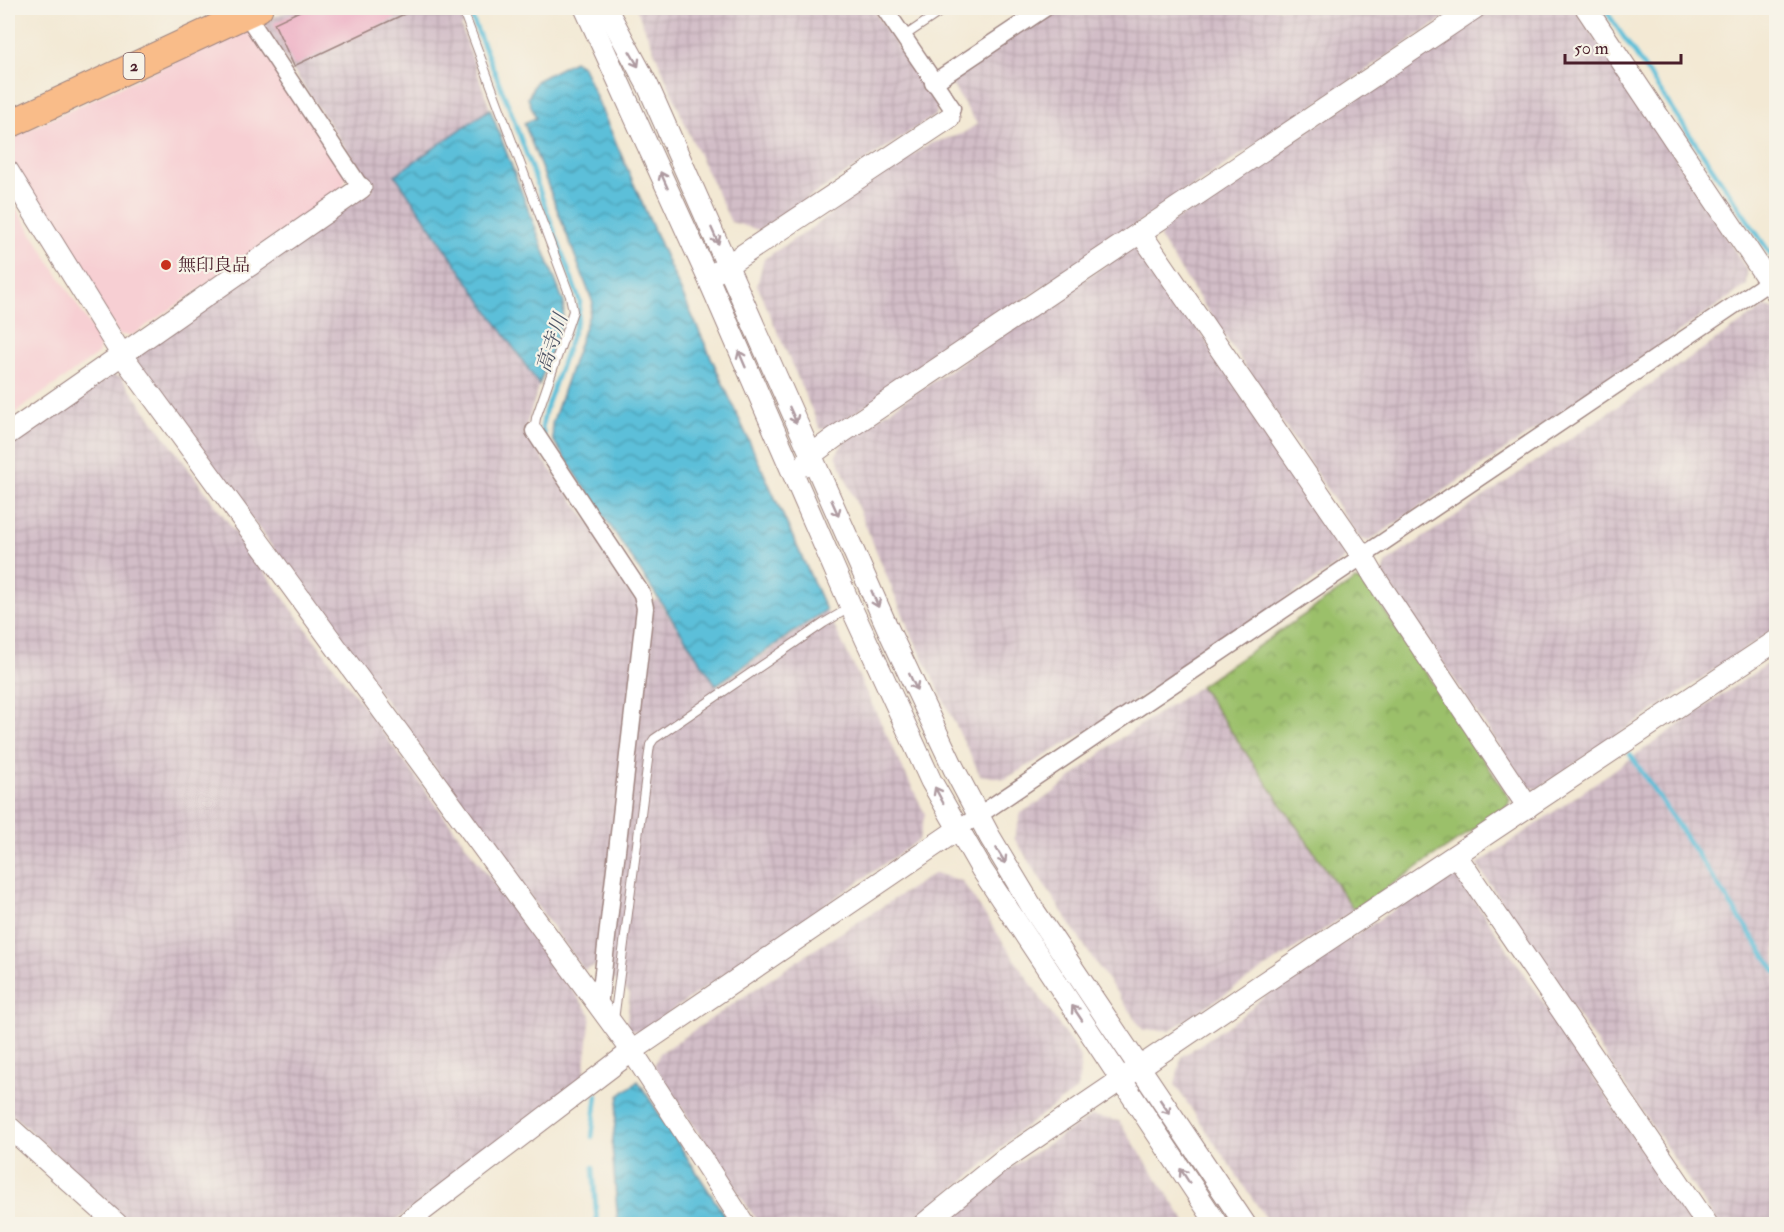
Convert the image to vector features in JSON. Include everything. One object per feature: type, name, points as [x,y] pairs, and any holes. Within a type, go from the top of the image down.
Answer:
[{"type":"main road","name":"2","points":[[8,124],[253,11]]},
{"type":"street","points":[[585,8],[708,278],[851,607],[931,781],[957,830],[982,870],[1217,1224]]},
{"type":"street","points":[[606,8],[648,86],[888,629],[978,815],[1035,912],[1245,1224]]},
{"type":"street","points":[[708,278],[950,118],[952,108],[884,8]]},
{"type":"street","points":[[933,82],[1045,8]]},
{"type":"street","points":[[802,493],[803,469],[811,454],[1475,8]]},
{"type":"street","points":[[405,1224],[632,1051],[978,815],[1773,286],[1586,8]]},
{"type":"street","points":[[8,434],[361,188],[253,11]]},
{"type":"street","points":[[8,171],[122,355],[632,1051],[744,1224]]},
{"type":"street","points":[[1140,232],[1363,557],[1528,807]]},
{"type":"street","points":[[534,431],[642,594],[645,608],[599,1007]]},
{"type":"street","points":[[774,432],[783,442],[796,450],[811,454]]},
{"type":"street","points":[[924,1224],[1004,1160],[1776,641]]},
{"type":"street","points":[[1456,855],[1707,1224]]},
{"type":"street","points":[[8,1126],[117,1224]]},
{"type":"lane","points":[[462,8],[570,296],[573,311],[536,418],[534,431]]},
{"type":"lane","points":[[903,37],[946,8]]},
{"type":"lane","points":[[613,1025],[650,746],[654,739],[851,607]]},
{"type":"shaded area","points":[[294,8],[458,8],[465,24],[461,26],[490,109],[395,175],[539,385],[524,433],[648,603],[657,599],[717,687],[827,611],[925,814],[919,840],[641,1032],[626,1029],[630,994],[598,965],[584,970],[135,361],[138,351],[373,189],[261,23]]},
{"type":"shaded area","points":[[636,8],[872,8],[938,106],[936,115],[759,230],[731,222],[691,138]]},
{"type":"shaded area","points":[[1053,8],[1459,8],[831,429],[820,429],[757,285],[764,259],[819,223],[847,199],[929,144],[962,134],[977,124],[949,80]]},
{"type":"shaded area","points":[[1491,8],[1574,8],[1673,153],[1747,270],[1747,285],[1369,541],[1360,539],[1160,239],[1163,228]]},
{"type":"shaded area","points":[[248,27],[349,169],[342,191],[133,335],[119,335],[8,157],[8,139]]},
{"type":"shaded area","points":[[8,195],[101,343],[98,354],[8,418]]},
{"type":"shaded area","points":[[1134,246],[1146,251],[1347,549],[1344,560],[1103,722],[1005,779],[980,775],[909,629],[836,455],[844,441]]},
{"type":"shaded area","points":[[1765,307],[1776,309],[1776,628],[1537,789],[1527,787],[1383,574],[1387,562]]},
{"type":"shaded area","points":[[111,375],[121,377],[591,1015],[584,1076],[392,1224],[131,1224],[8,1111],[8,447]]},
{"type":"shaded area","points":[[1774,659],[1776,663],[1776,1224],[1718,1224],[1477,865]]},
{"type":"shaded area","points":[[1200,686],[1354,910],[1170,1030],[1143,1030],[1091,956],[1014,838],[1021,813],[1053,793],[1116,741]]},
{"type":"shaded area","points":[[935,873],[962,881],[1081,1058],[1078,1089],[1015,1134],[980,1168],[908,1224],[759,1224],[654,1066],[660,1053],[806,955]]},
{"type":"shaded area","points":[[1448,874],[1459,877],[1692,1224],[1270,1224],[1175,1085],[1181,1057],[1239,1018],[1262,998],[1307,967]]},
{"type":"shaded area","points":[[1092,1116],[1119,1121],[1187,1224],[937,1224],[987,1183]]},
{"type":"green space","points":[[1355,580],[1366,583],[1510,799],[1507,807],[1354,910],[1200,686]]},
{"type":"water","points":[[574,61],[583,67],[670,267],[826,610],[716,685],[553,440],[552,424],[593,303],[524,123],[536,118],[528,98],[536,81]]},
{"type":"water","points":[[490,109],[564,303],[563,321],[539,385],[395,175]]},
{"type":"water","points":[[638,1081],[730,1224],[618,1224],[612,1145],[619,1096]]},
{"type":"building","points":[[306,8],[417,8],[294,66],[274,23]]},
{"type":"waterway","name":"高寺川","points":[[468,8],[510,109],[580,302],[578,318],[545,412],[542,428],[544,434]]},
{"type":"waterway","points":[[1604,8],[1776,262]]},
{"type":"waterway","points":[[1630,754],[1776,972]]},
{"type":"waterway","name":"高寺川","points":[[592,1137],[597,1095]]},
{"type":"waterway","name":"高寺川","points":[[593,1167],[597,1224]]},
{"type":"place","name":"無印良品","points":[[166,265]]}]
